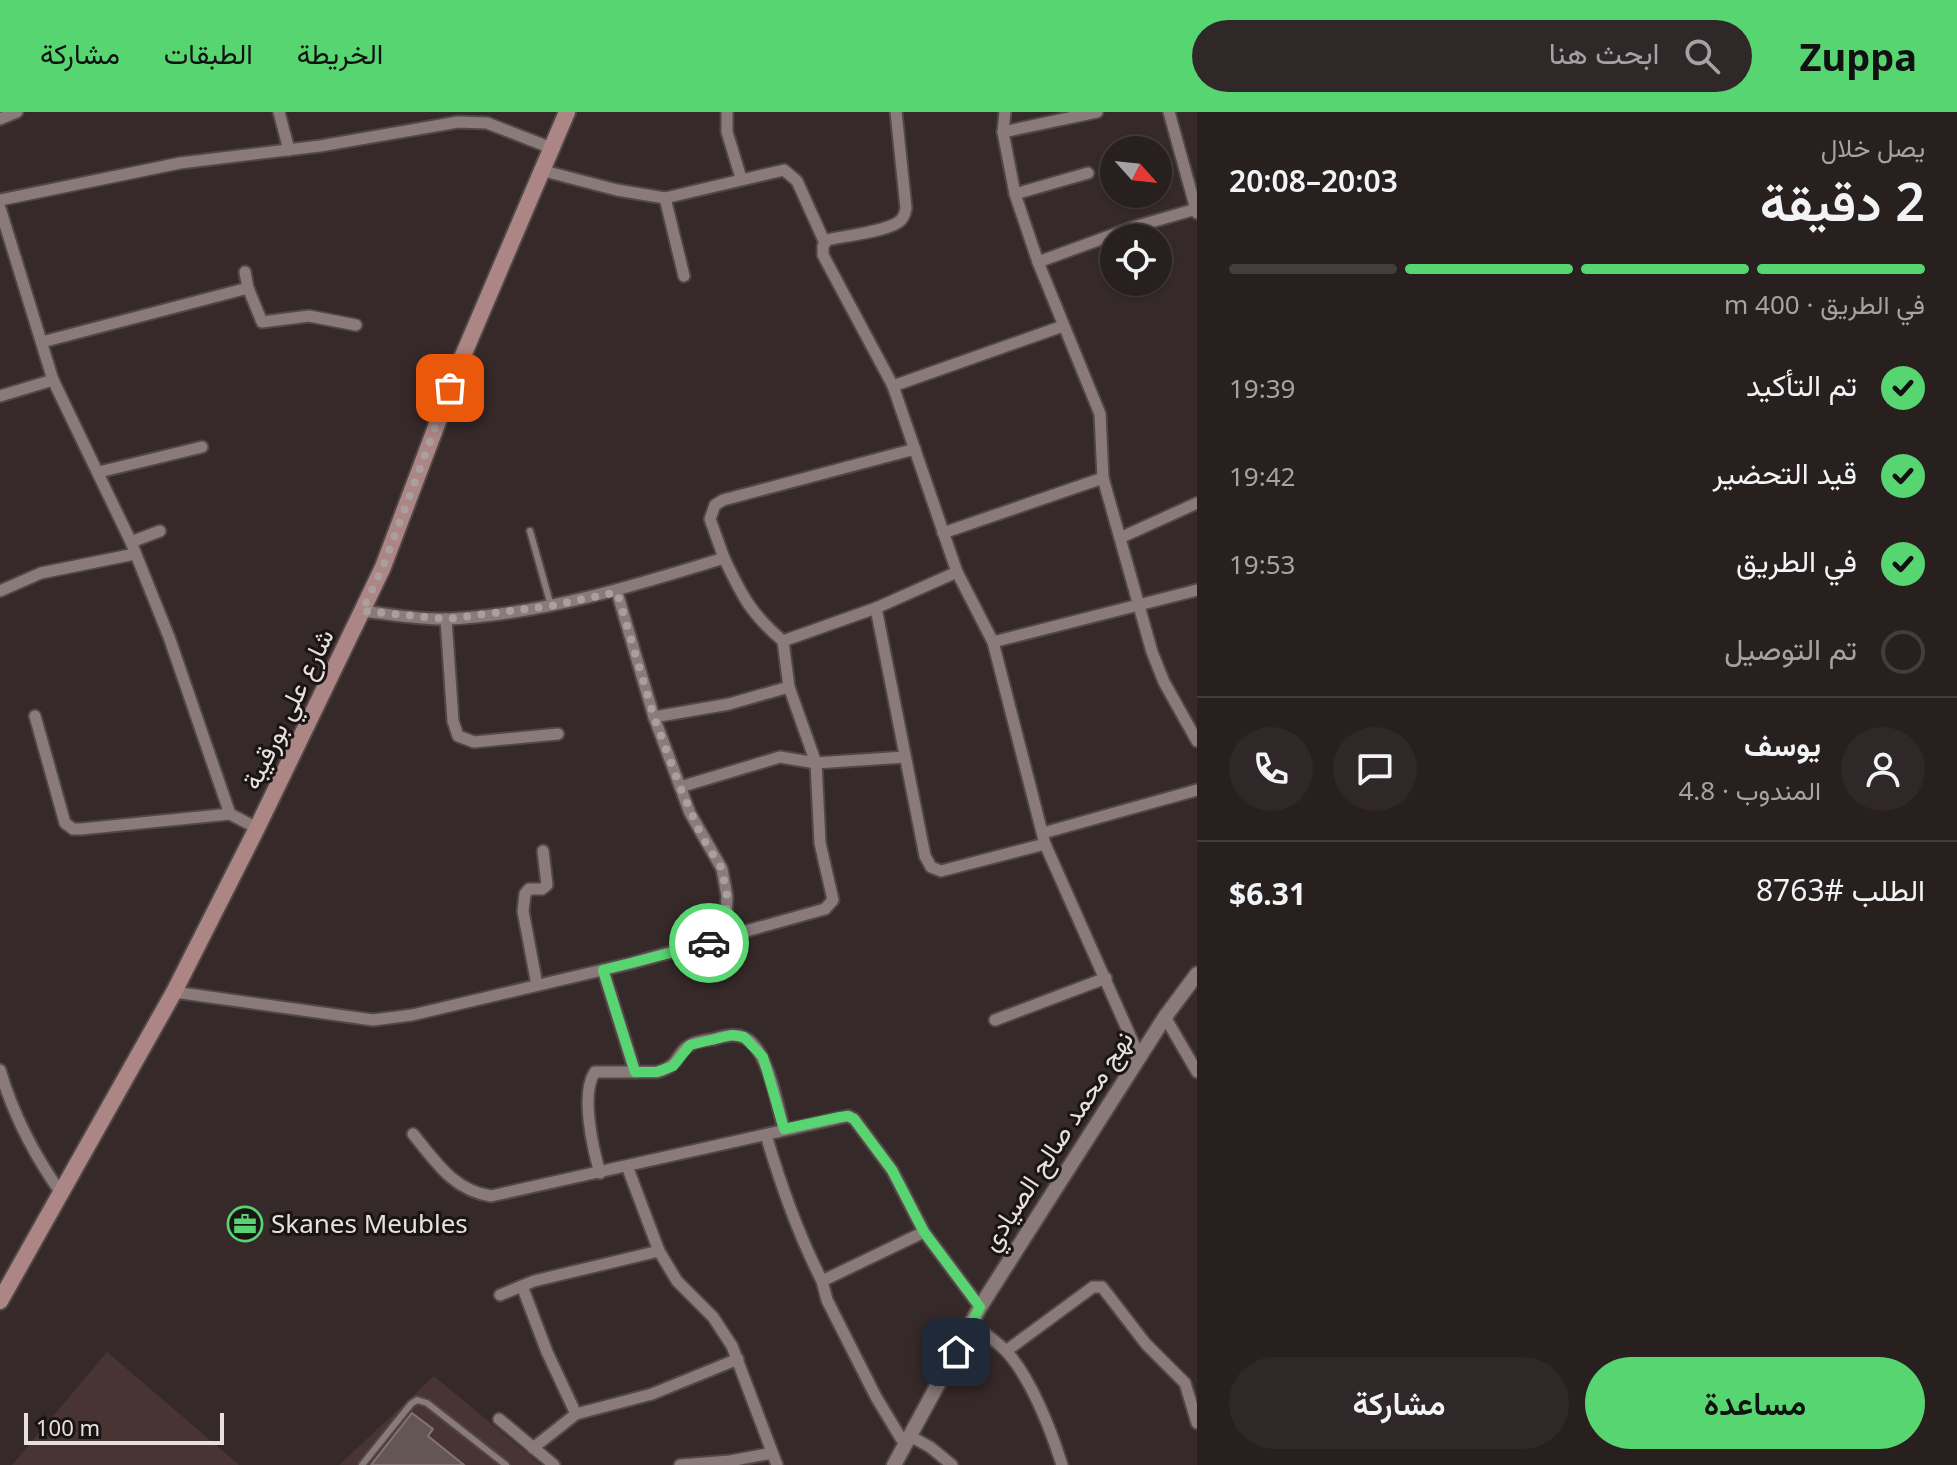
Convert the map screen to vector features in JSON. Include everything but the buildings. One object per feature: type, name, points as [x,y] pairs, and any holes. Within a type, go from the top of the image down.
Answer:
[{"type":"main road","name":"شارع علي بورقيبة","points":[[0,1301],[174,992],[383,567],[462,358],[554,149],[567,112]]},
{"type":"street","points":[[0,119],[17,112]]},
{"type":"street","points":[[279,112],[289,150]]},
{"type":"street","points":[[727,112],[727,132],[741,178]]},
{"type":"street","points":[[825,243],[890,226],[900,222],[904,216],[906,208],[896,112]]},
{"type":"street","points":[[1005,112],[1003,132],[1015,194],[1038,262],[1100,414],[1103,478],[1152,652],[1164,682],[1197,741]]},
{"type":"street","points":[[1003,132],[1097,112]]},
{"type":"street","points":[[1038,262],[1134,227],[1196,211],[1169,112]]},
{"type":"street","points":[[0,200],[180,163],[289,150],[469,121],[487,123],[554,149]]},
{"type":"street","points":[[544,171],[617,190],[665,198],[779,170],[793,175],[825,243],[822,251],[825,262],[893,386],[957,572],[993,642],[1044,839],[1140,1058]]},
{"type":"street","points":[[1015,194],[1088,173]]},
{"type":"street","points":[[665,198],[684,276]]},
{"type":"street","points":[[0,208],[53,380],[131,542],[169,637],[230,814]]},
{"type":"street","points":[[245,272],[262,322],[309,316],[356,325]]},
{"type":"street","points":[[42,342],[248,288]]},
{"type":"street","points":[[893,386],[1063,326]]},
{"type":"street","points":[[0,396],[53,380]]},
{"type":"street","points":[[99,472],[202,447]]},
{"type":"street","points":[[174,992],[373,1020],[412,1015],[603,970],[719,941],[825,909],[833,900],[820,843],[816,763],[789,687],[783,641],[762,623],[747,604],[724,558],[710,514],[717,503],[915,449]]},
{"type":"street","points":[[943,533],[1103,478]]},
{"type":"street","points":[[1122,537],[1197,503]]},
{"type":"street","points":[[131,542],[160,531]]},
{"type":"street","points":[[0,591],[41,573],[135,554]]},
{"type":"street","points":[[362,611],[446,619],[551,606],[617,592],[724,558]]},
{"type":"street","points":[[783,641],[876,608],[957,572]]},
{"type":"street","points":[[993,642],[1197,590]]},
{"type":"street","points":[[617,592],[654,717],[680,787],[701,835],[718,859],[726,881],[726,919],[719,941]]},
{"type":"street","points":[[876,608],[925,856],[929,865],[937,871],[1197,790]]},
{"type":"street","points":[[446,619],[453,721],[458,736],[474,742],[558,734]]},
{"type":"street","points":[[654,717],[729,704],[789,687]]},
{"type":"street","points":[[35,716],[65,823],[70,828],[230,814],[257,828]]},
{"type":"street","points":[[680,787],[780,757],[816,763],[905,757]]},
{"type":"street","points":[[537,985],[523,902],[529,889],[542,889],[547,885],[543,851]]},
{"type":"street","points":[[603,970],[635,1072]]},
{"type":"street","name":"نهج محمد صالح الصيادي","points":[[894,1465],[980,1307],[1165,1017],[1197,974]]},
{"type":"street","points":[[995,1020],[1106,978]]},
{"type":"street","points":[[1165,1017],[1197,1072]]},
{"type":"street","points":[[600,1173],[589,1132],[589,1086],[595,1072],[657,1072],[673,1066],[690,1045],[732,1035],[744,1037],[763,1057],[784,1129]]},
{"type":"street","points":[[0,1070],[24,1132],[61,1193]]},
{"type":"street","points":[[413,1134],[450,1179],[479,1194],[491,1196],[848,1116],[854,1119],[892,1170],[924,1232],[980,1307]]},
{"type":"street","points":[[766,1135],[803,1244],[822,1281],[827,1300],[876,1397],[907,1440],[952,1465]]},
{"type":"street","points":[[627,1166],[659,1251],[677,1281],[722,1329],[738,1359],[777,1465]]},
{"type":"street","points":[[822,1281],[924,1232]]},
{"type":"street","points":[[500,1295],[534,1281],[659,1251]]},
{"type":"street","points":[[522,1286],[547,1352],[576,1414]]},
{"type":"street","points":[[1006,1351],[1098,1286],[1106,1289],[1146,1344],[1191,1381],[1197,1423]]},
{"type":"street","points":[[971,1324],[1006,1351],[1035,1398],[1062,1465]]},
{"type":"street","points":[[533,1448],[576,1414],[652,1394],[738,1359]]},
{"type":"street","points":[[499,1419],[554,1465]]},
{"type":"street","points":[[680,1465],[730,1461],[772,1453]]},
{"type":"lane","points":[[530,531],[551,606]]},
{"type":"lane","points":[[362,1465],[417,1400],[427,1403],[506,1465]]},
{"type":"shaded area","points":[[107,1352],[239,1465],[12,1465]]},
{"type":"shaded area","points":[[434,1376],[541,1465],[339,1465]]},
{"type":"way so far","points":[[450,388],[383,567],[362,611],[446,619],[551,606],[617,592],[654,717],[680,787],[701,835],[718,859],[726,881],[726,919],[719,941],[709,943]]},
{"type":"place","name":"Skanes Meubles","points":[[245,1224]]},
{"type":"route","points":[[709,943],[603,970],[635,1072],[666,1070],[690,1045],[732,1035],[744,1037],[763,1057],[784,1129],[840,1117],[854,1119],[892,1170],[924,1232],[980,1307],[956,1352]]}]
